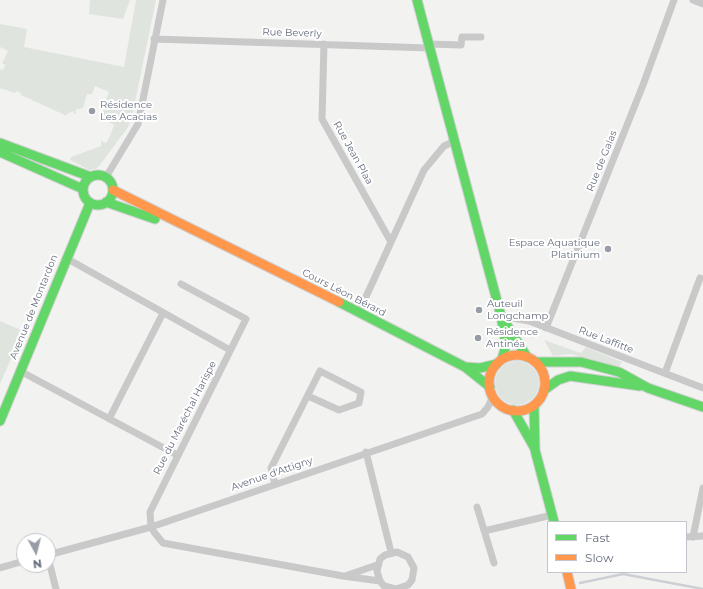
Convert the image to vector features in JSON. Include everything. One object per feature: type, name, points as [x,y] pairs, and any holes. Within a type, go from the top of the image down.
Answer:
[{"type":"main road","points":[[417,0],[453,142],[501,316],[506,345],[500,361],[490,379],[491,392],[498,403],[513,410],[520,411],[534,406],[540,399],[544,390],[544,375],[536,362]]},
{"type":"main road","points":[[0,143],[91,177]]},
{"type":"main road","points":[[0,152],[83,189]]},
{"type":"main road","points":[[101,175],[106,177],[110,181],[113,190],[112,195],[106,202],[98,205],[90,203],[85,197],[83,189],[87,180],[91,177],[101,175]]},
{"type":"main road","name":"Cours Léon Bérard","points":[[113,190],[211,241],[359,312],[465,367],[491,392]]},
{"type":"main road","name":"Cours Léon Bérard","points":[[106,202],[211,241]]},
{"type":"main road","name":"Avenue de Montardon","points":[[0,421],[90,203]]},
{"type":"main road","points":[[501,316],[527,357]]},
{"type":"main road","points":[[500,361],[514,355],[527,357],[536,362],[581,362],[618,372],[648,388],[703,407]]},
{"type":"main road","name":"Cours Léon Bérard","points":[[465,367],[480,368],[500,361]]},
{"type":"main road","points":[[544,390],[558,380],[570,376],[648,388]]},
{"type":"main road","points":[[534,406],[535,450],[553,519]]},
{"type":"main road","points":[[513,410],[535,450]]},
{"type":"main road","points":[[567,573],[571,589]]},
{"type":"street","points":[[106,177],[138,124],[163,0]]},
{"type":"street","name":"Rue de Galas","points":[[546,328],[643,85],[674,0]]},
{"type":"street","points":[[693,0],[703,4]]},
{"type":"street","name":"Rue Beverly","points":[[154,39],[428,46],[461,45],[462,37],[481,37]]},
{"type":"street","name":"Rue Jean Plaa","points":[[324,44],[322,119],[391,242]]},
{"type":"street","points":[[359,312],[424,170],[444,146],[453,142]]},
{"type":"street","points":[[66,258],[230,350]]},
{"type":"street","points":[[665,373],[700,278]]},
{"type":"street","name":"Rue du Maréchal Harispe","points":[[151,527],[150,512],[177,455],[246,319],[181,284]]},
{"type":"street","points":[[109,419],[163,313]]},
{"type":"street","name":"Rue Laffitte","points":[[501,316],[528,321],[703,388]]},
{"type":"street","points":[[20,371],[177,455]]},
{"type":"street","points":[[275,484],[271,468],[320,371],[361,392],[358,404],[339,410],[308,396]]},
{"type":"street","name":"Avenue d'Attigny","points":[[56,554],[151,527],[366,452],[482,414],[488,407],[491,392]]},
{"type":"street","points":[[366,452],[391,552]]},
{"type":"street","points":[[703,488],[689,537],[703,536]]},
{"type":"street","points":[[477,507],[494,563]]},
{"type":"street","points":[[484,531],[553,519]]},
{"type":"street","points":[[151,527],[163,543],[343,576],[380,581]]},
{"type":"street","points":[[343,576],[377,565],[385,555],[391,552],[397,552],[408,557],[414,568],[412,580],[402,588],[396,589],[384,586],[378,576],[377,565]]},
{"type":"street","points":[[0,568],[16,564]]},
{"type":"street","points":[[52,573],[56,589]]},
{"type":"shaded area","points":[[90,0],[130,0],[123,19],[89,14]]},
{"type":"shaded area","points":[[136,0],[156,0],[132,117],[128,127],[100,165],[96,169],[89,170],[70,160],[71,157],[101,146],[101,141],[106,143],[114,125],[100,117],[108,102],[106,100],[109,92],[95,86],[92,94],[87,94],[83,108],[75,110],[76,113],[74,114],[73,111],[67,114],[67,116],[21,95],[21,93],[16,91],[15,93],[0,88],[0,69],[3,70],[5,65],[2,63],[8,51],[0,47],[0,24],[27,29],[24,47],[124,67]]},
{"type":"shaded area","points":[[0,321],[23,331],[0,384]]},
{"type":"shaded area","points":[[544,340],[581,353],[586,347],[622,362],[619,367],[571,354],[553,356]]},
{"type":"shaded area","points":[[517,361],[529,365],[535,371],[539,383],[535,395],[529,401],[517,405],[505,401],[499,395],[495,383],[499,371],[505,365]]},
{"type":"waterway","points":[[580,583],[623,574],[703,589]]},
{"type":"traffic: fast","points":[[417,0],[501,316],[506,345],[502,359]]},
{"type":"traffic: fast","points":[[0,143],[91,177]]},
{"type":"traffic: fast","points":[[0,152],[83,189]]},
{"type":"traffic: fast","points":[[98,175],[104,176],[112,184],[113,190],[112,196],[104,204],[98,205],[92,204],[84,196],[83,190],[84,184],[92,176],[98,175]]},
{"type":"traffic: fast","points":[[106,202],[155,219]]},
{"type":"traffic: fast","points":[[0,421],[90,203]]},
{"type":"traffic: fast","points":[[339,302],[465,367],[490,387]]},
{"type":"traffic: fast","points":[[503,319],[527,357]]},
{"type":"traffic: fast","points":[[536,362],[581,362],[619,372],[648,388],[703,407]]},
{"type":"traffic: fast","points":[[465,367],[480,368],[497,364]]},
{"type":"traffic: fast","points":[[544,390],[558,380],[570,376],[640,386]]},
{"type":"traffic: fast","points":[[534,406],[535,450],[554,521]]},
{"type":"traffic: fast","points":[[513,410],[534,447]]},
{"type":"traffic: slow","points":[[113,190],[339,302]]},
{"type":"traffic: slow","points":[[517,355],[528,357],[537,363],[543,372],[545,383],[543,394],[537,403],[528,409],[517,411],[506,409],[497,403],[491,394],[489,383],[491,372],[497,363],[506,357],[517,355]]},
{"type":"traffic: slow","points":[[567,573],[571,589]]},
{"type":"place","name":"Résidence Les Acacias","points":[[92,111]]},
{"type":"place","name":"Espace Aquatique Platinium","points":[[608,249]]},
{"type":"place","name":"Auteuil Longchamp","points":[[479,310]]},
{"type":"place","name":"Résidence Antinéa","points":[[478,338]]}]
